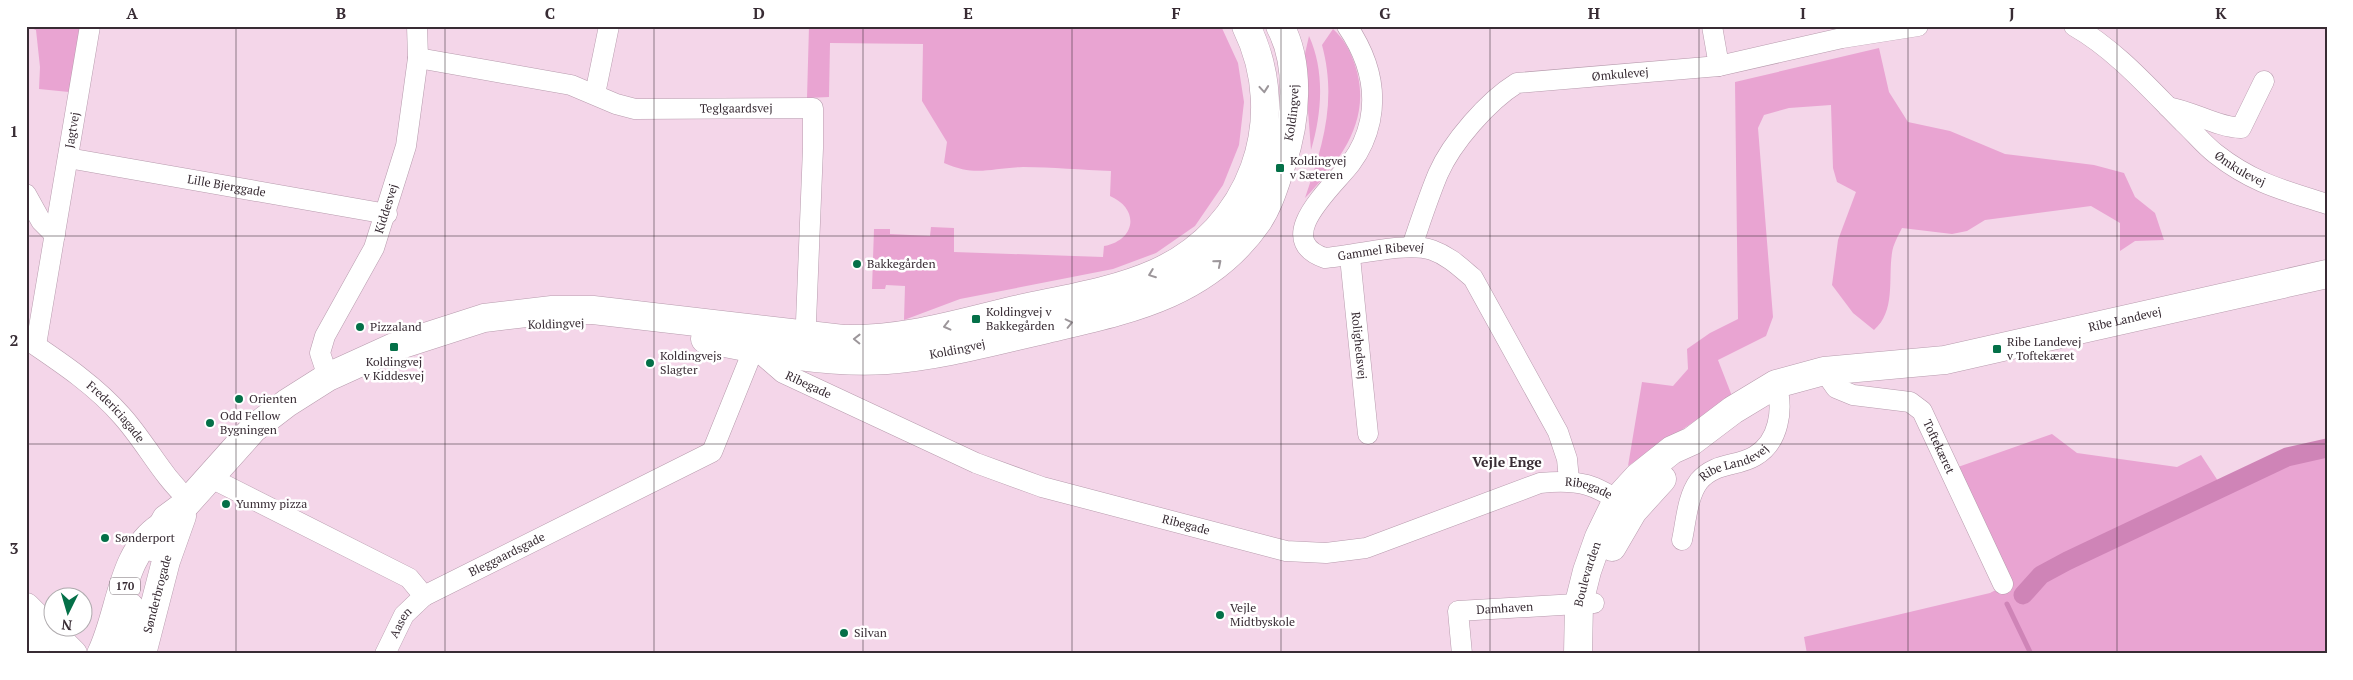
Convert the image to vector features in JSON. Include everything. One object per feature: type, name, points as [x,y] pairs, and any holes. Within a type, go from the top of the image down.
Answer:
[{"type":"main road","name":"Koldingvej","points":[[209,477],[253,429],[287,403],[328,377],[394,347],[453,330],[484,318],[552,310],[584,310],[805,345],[884,360],[948,352],[1121,311],[1159,298],[1201,278],[1226,257],[1258,221],[1270,199],[1286,152],[1294,104],[1292,64],[1283,28]]},
{"type":"main road","name":"Koldingvej","points":[[453,330],[556,322],[600,323],[637,326],[754,348],[805,345],[906,336],[1114,287],[1156,273],[1193,251],[1223,224],[1248,186],[1261,152],[1266,112],[1263,74],[1249,34]]},
{"type":"main road","name":"Ribe Landevej","points":[[1625,506],[1638,477],[1672,450],[1692,441],[1733,410],[1776,384],[1824,371],[1946,360],[2327,274]]},
{"type":"main road","name":"Sønderbrogade","points":[[118,654],[138,579],[161,527],[173,513],[187,503],[209,477]]},
{"type":"main road","name":"Sønderbrogade","points":[[142,654],[166,561],[187,503]]},
{"type":"main road","name":"Boulevarden","points":[[1578,654],[1599,537],[1625,506]]},
{"type":"main road","name":"170","points":[[101,654],[132,564],[150,534],[161,527]]},
{"type":"main road","name":"Boulevarden","points":[[1587,603],[1594,654]]},
{"type":"main road","points":[[26,607],[73,654]]},
{"type":"main road","points":[[26,643],[36,654]]},
{"type":"street","name":"Jagtvej","points":[[31,342],[55,235],[90,26]]},
{"type":"street","name":"Kiddesvej","points":[[328,377],[320,354],[325,336],[374,248],[387,214],[406,146],[418,58],[417,26]]},
{"type":"street","points":[[595,94],[609,26]]},
{"type":"street","name":"Gammel Ribevej","points":[[1347,26],[1361,47],[1368,69],[1371,95],[1370,120],[1352,162],[1309,212],[1304,237],[1313,254],[1325,258],[1350,257],[1412,246],[1431,249],[1452,260],[1473,278],[1558,432],[1567,459],[1569,480]]},
{"type":"street","points":[[1712,26],[1719,66]]},
{"type":"street","name":"Ømkulevej","points":[[1412,246],[1439,173],[1456,145],[1499,94],[1518,83],[1719,66],[1842,38],[1918,26]]},
{"type":"street","name":"Ømkulevej","points":[[2074,26],[2095,38],[2214,153],[2241,172],[2265,185],[2327,204]]},
{"type":"street","points":[[1249,34],[1283,28]]},
{"type":"street","name":"Teglgaardsvej","points":[[418,58],[571,85],[616,104],[634,109],[813,108],[805,345]]},
{"type":"street","points":[[2168,107],[2185,109],[2230,128],[2241,128],[2264,81]]},
{"type":"street","name":"Lille Bjerggade","points":[[68,158],[387,214]]},
{"type":"street","points":[[26,194],[41,220],[55,235]]},
{"type":"street","name":"Rolighedsvej","points":[[1350,257],[1368,434]]},
{"type":"street","name":"Fredericiagade","points":[[31,342],[86,382],[122,416],[170,483],[187,503]]},
{"type":"street","name":"Ribegade","points":[[754,348],[783,373],[976,463],[1042,488],[1286,551],[1326,553],[1366,548],[1540,483],[1569,480],[1588,484],[1625,506]]},
{"type":"street","name":"Bleggaardsgade","points":[[424,596],[712,452],[754,348]]},
{"type":"street","name":"Toftekæret","points":[[1824,371],[1836,388],[1853,395],[1910,402],[1922,411],[2003,584]]},
{"type":"street","name":"Ribe Landevej","points":[[1682,540],[1691,496],[1699,482],[1713,470],[1754,457],[1766,447],[1777,429],[1779,393],[1776,384]]},
{"type":"street","points":[[209,477],[409,578],[424,596]]},
{"type":"street","name":"Aasen","points":[[385,654],[404,615],[424,596]]},
{"type":"street","name":"Damhaven","points":[[1462,654],[1458,611],[1587,603]]},
{"type":"shaded area","points":[[26,26],[84,26],[69,92],[39,89],[40,67],[36,30]]},
{"type":"shaded area","points":[[809,26],[1221,26],[1238,63],[1244,102],[1239,145],[1223,185],[1195,226],[1156,253],[1113,269],[960,299],[904,320],[905,286],[886,285],[885,289],[872,289],[874,229],[890,229],[890,234],[930,236],[931,227],[954,228],[954,252],[1103,257],[1104,246],[1115,243],[1128,231],[1130,216],[1120,202],[1110,196],[1111,171],[1023,167],[974,171],[944,163],[947,142],[922,101],[923,44],[830,43],[829,97],[807,98]]},
{"type":"shaded area","points":[[1333,29],[1349,50],[1355,65],[1360,103],[1357,121],[1350,138],[1331,169],[1305,198],[1326,123],[1328,85],[1322,45]]},
{"type":"shaded area","points":[[1309,36],[1318,63],[1320,78],[1318,122],[1311,150],[1304,58]]},
{"type":"shaded area","points":[[1879,48],[1889,92],[1908,122],[1950,131],[2005,154],[2094,165],[2124,173],[2135,197],[2155,213],[2164,240],[2135,241],[2120,251],[2120,223],[2091,206],[1985,220],[1967,231],[1952,234],[1902,228],[1892,253],[1890,294],[1886,314],[1874,330],[1853,313],[1832,285],[1838,240],[1856,192],[1837,182],[1833,168],[1831,105],[1789,108],[1764,115],[1758,128],[1773,317],[1766,336],[1718,360],[1732,396],[1628,466],[1642,382],[1673,386],[1688,369],[1687,349],[1710,333],[1738,319],[1735,82]]},
{"type":"shaded area","points":[[2052,434],[2077,453],[2177,467],[2201,455],[2220,484],[2327,448],[2327,654],[1807,654],[1804,637],[1990,593],[2009,583],[1958,467]]},
{"type":"waterway","points":[[2023,595],[2041,575],[2067,561],[2287,457],[2327,448]]},
{"type":"waterway","points":[[2007,604],[2031,654]]},
{"type":"place","name":"Koldingvej v Sæteren","points":[[1280,168]]},
{"type":"place","name":"Bakkegården","points":[[857,264]]},
{"type":"place","name":"Koldingvej v Bakkegården","points":[[976,319]]},
{"type":"place","name":"Pizzaland","points":[[360,327]]},
{"type":"place","name":"Koldingvej v Kiddesvej","points":[[394,347]]},
{"type":"place","name":"Ribe Landevej v Toftekæret","points":[[1997,349]]},
{"type":"place","name":"Koldingvejs Slagter","points":[[650,363]]},
{"type":"place","name":"Orienten","points":[[239,399]]},
{"type":"place","name":"Odd Fellow Bygningen","points":[[210,423]]},
{"type":"place","name":"Yummy pizza","points":[[226,504]]},
{"type":"place","name":"Sønderport","points":[[105,538]]},
{"type":"place","name":"Vejle Midtbyskole","points":[[1220,615]]},
{"type":"place","name":"Silvan","points":[[844,633]]},
{"type":"district","name":"Vejle Enge","points":[[1507,462]]}]
